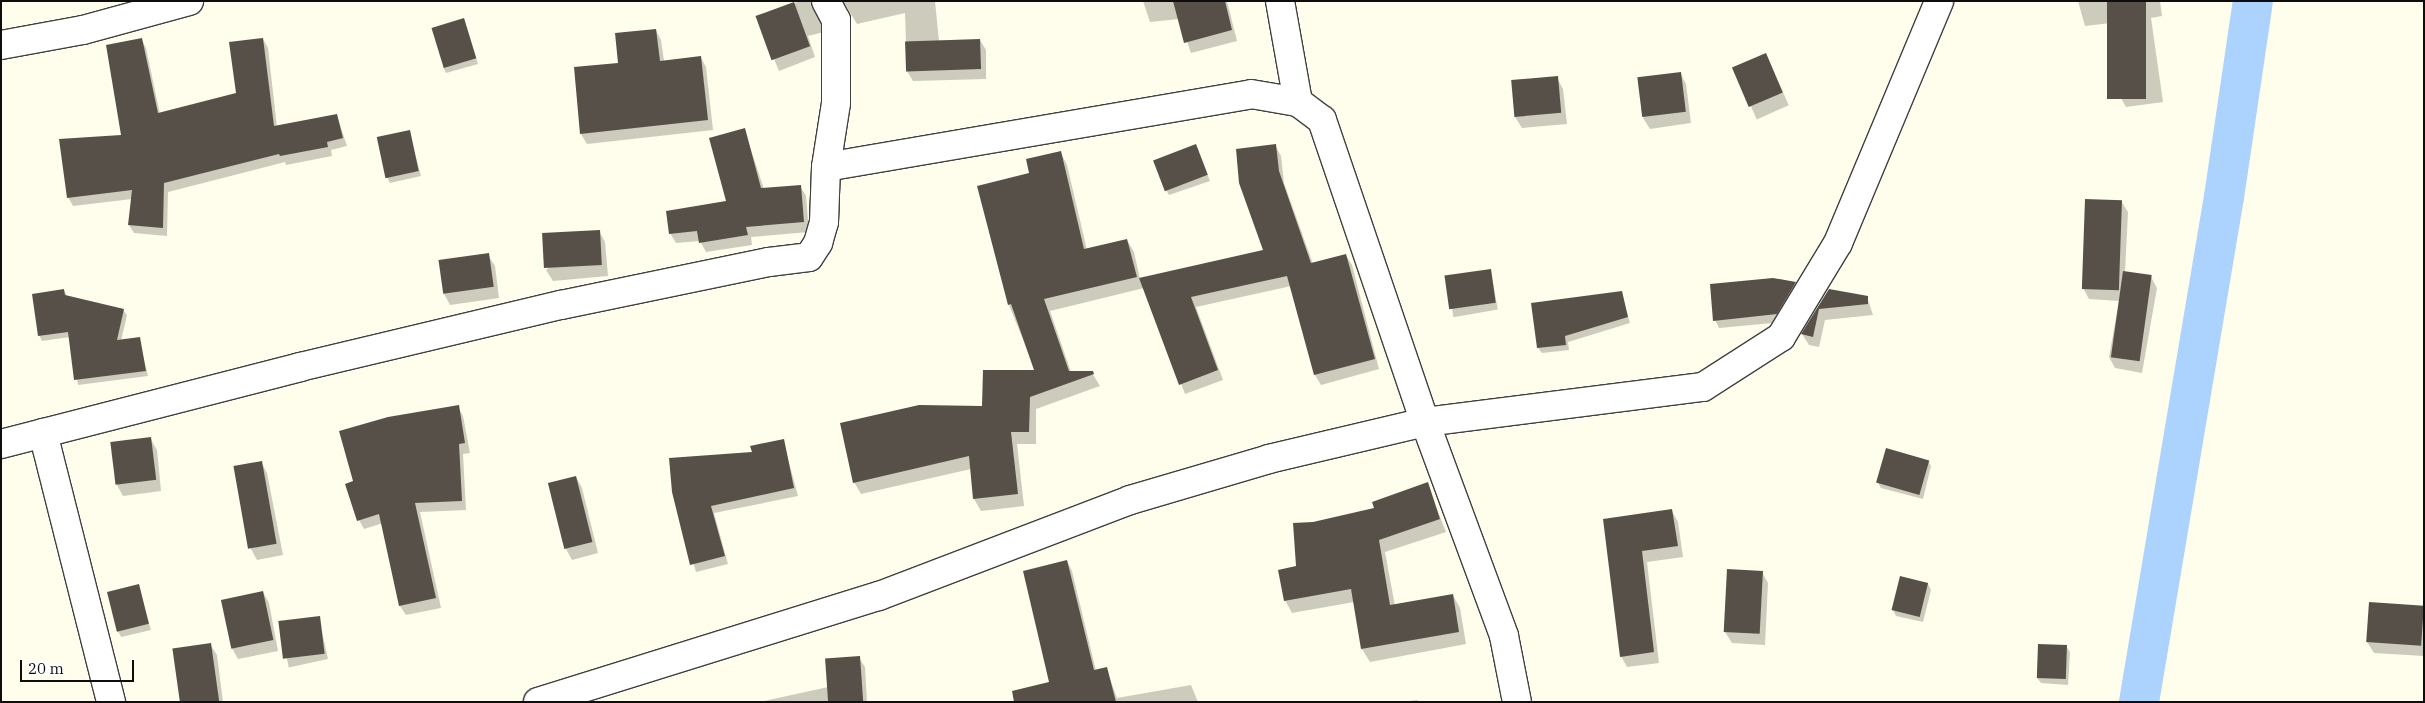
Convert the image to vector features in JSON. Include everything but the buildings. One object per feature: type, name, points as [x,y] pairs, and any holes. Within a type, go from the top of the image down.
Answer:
[{"type":"street","points":[[1,45],[83,30],[189,1]]},
{"type":"street","points":[[1,444],[300,367],[561,305],[768,262],[809,257],[818,243],[824,222],[826,167],[836,103],[836,20],[826,1]]},
{"type":"street","points":[[1280,1],[1298,102]]},
{"type":"street","points":[[538,702],[879,596],[1130,500],[1269,460],[1425,422],[1703,387],[1781,337],[1838,243],[1939,1]]},
{"type":"street","points":[[826,167],[1251,94],[1298,102],[1322,120],[1425,422],[1504,636],[1517,702]]},
{"type":"street","points":[[43,433],[111,702]]},
{"type":"waterway","points":[[2139,702],[2224,197],[2253,1]]}]
